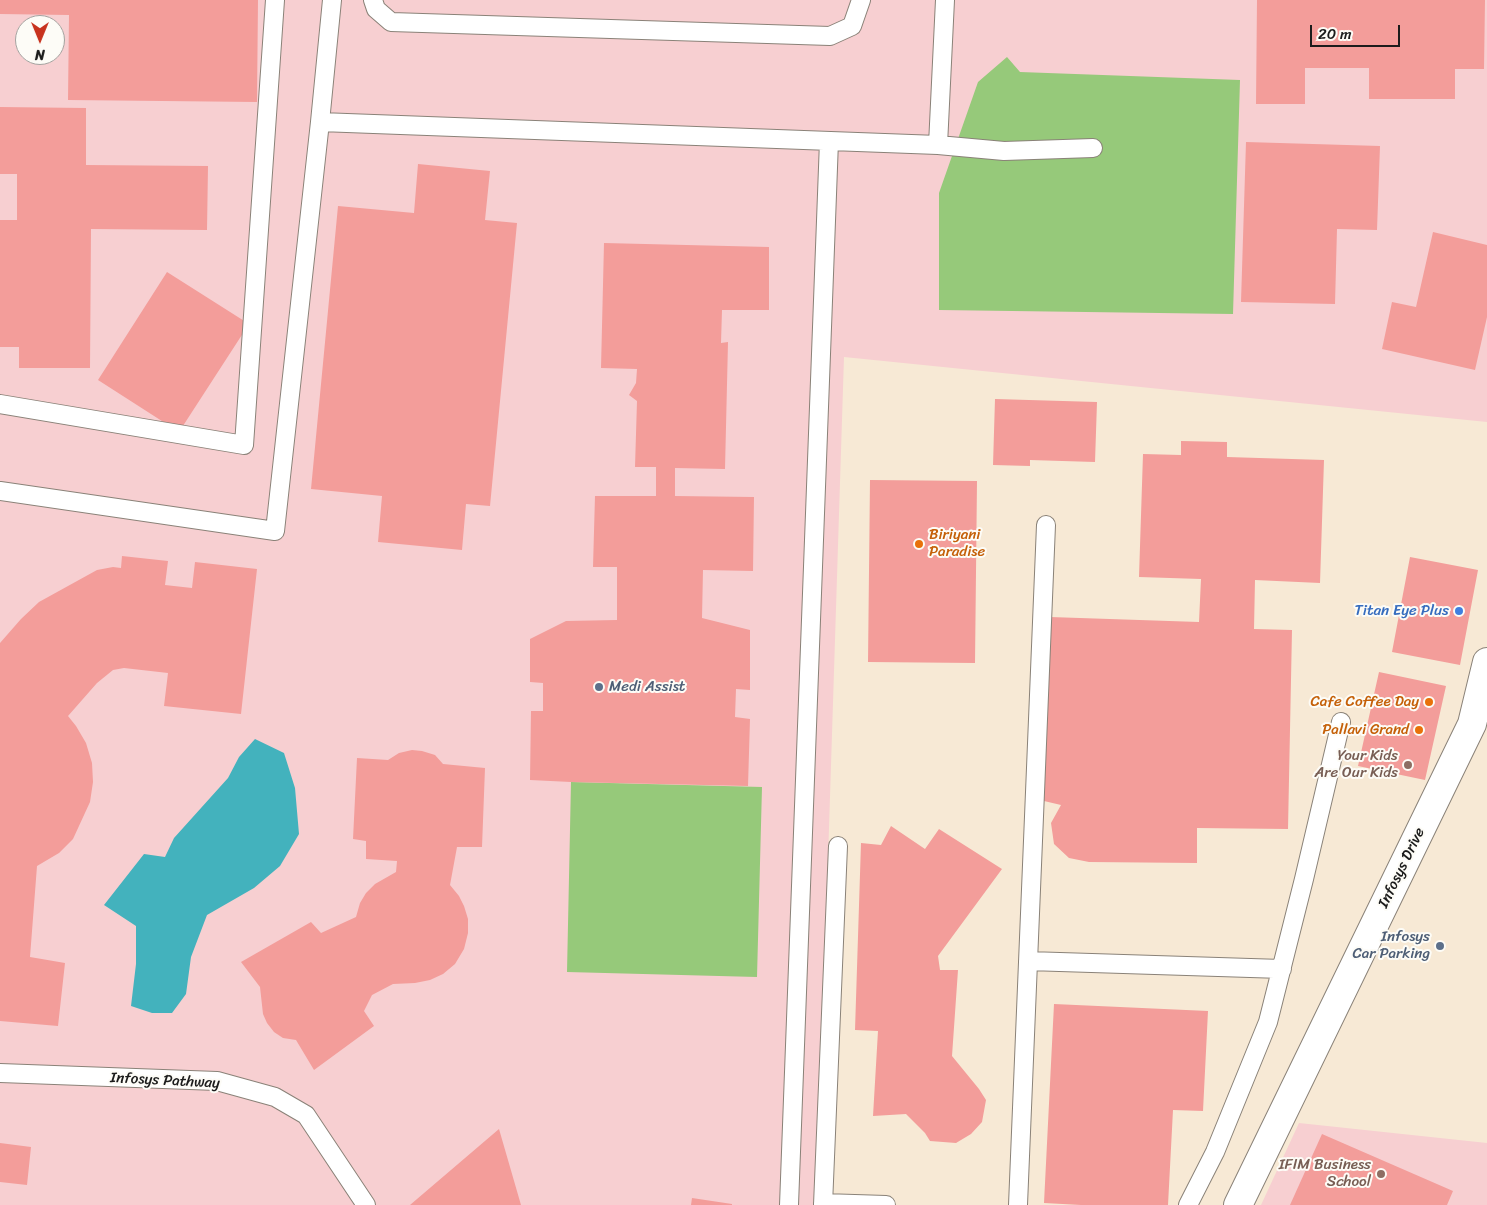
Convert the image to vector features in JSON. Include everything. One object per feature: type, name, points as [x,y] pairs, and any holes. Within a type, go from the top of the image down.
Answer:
[{"type":"street","name":"Infosys Drive","points":[[1238,1205],[1472,724],[1487,662]]},
{"type":"lane","points":[[0,404],[244,445],[275,0]]},
{"type":"lane","points":[[0,492],[275,531],[332,0]]},
{"type":"lane","points":[[373,0],[376,9],[391,22],[830,36],[852,26],[861,0]]},
{"type":"lane","points":[[938,145],[945,0]]},
{"type":"lane","points":[[320,122],[938,145],[1004,151],[1093,148]]},
{"type":"lane","points":[[789,1205],[829,141]]},
{"type":"lane","points":[[1018,1205],[1046,525]]},
{"type":"lane","points":[[1188,1205],[1215,1152],[1268,1022],[1341,722]]},
{"type":"lane","points":[[838,846],[823,1204],[886,1205]]},
{"type":"lane","points":[[1028,961],[1282,969]]},
{"type":"lane","name":"Infosys Pathway","points":[[0,1073],[217,1082],[275,1097],[306,1115],[366,1205]]},
{"type":"shaded area","points":[[0,0],[1487,0],[1487,422],[844,357],[817,1205],[0,1205]]},
{"type":"shaded area","name":"IFIM Business School","points":[[1299,1123],[1487,1143],[1487,1205],[1261,1205]]},
{"type":"green space","points":[[1007,57],[1020,72],[1240,80],[1233,314],[939,310],[939,193],[978,82]]},
{"type":"green space","points":[[571,782],[762,787],[757,977],[567,972]]},
{"type":"water","points":[[255,739],[284,753],[295,788],[299,834],[280,866],[254,888],[207,915],[191,957],[186,994],[172,1013],[152,1013],[131,1006],[136,964],[136,926],[104,905],[144,854],[165,857],[174,838],[228,778],[239,757]]},
{"type":"building","points":[[0,0],[258,0],[257,102],[68,100],[69,15],[0,14]]},
{"type":"building","points":[[1257,0],[1485,0],[1484,69],[1455,69],[1455,99],[1369,99],[1369,68],[1305,68],[1305,104],[1256,104]]},
{"type":"building","points":[[0,107],[86,108],[86,165],[208,166],[207,230],[91,229],[90,368],[19,368],[19,347],[0,347],[0,220],[17,220],[17,174],[0,174]]},
{"type":"building","points":[[1246,142],[1380,146],[1377,230],[1337,229],[1335,304],[1241,302]]},
{"type":"building","points":[[418,164],[490,171],[485,220],[517,223],[490,506],[466,504],[462,550],[378,542],[382,496],[311,489],[338,206],[414,213]]},
{"type":"building","points":[[1433,232],[1487,245],[1487,317],[1475,370],[1382,349],[1392,302],[1416,307]]},
{"type":"building","points":[[604,243],[769,247],[769,310],[722,310],[721,343],[728,342],[725,469],[675,468],[675,496],[754,497],[753,571],[703,570],[702,618],[750,630],[750,690],[736,689],[735,717],[750,719],[748,786],[530,780],[531,711],[543,711],[543,683],[530,682],[530,639],[566,621],[617,620],[617,567],[593,567],[595,496],[656,496],[656,467],[635,467],[637,401],[629,395],[636,383],[637,369],[601,368]]},
{"type":"building","points":[[167,272],[249,324],[179,432],[98,380]]},
{"type":"building","points":[[995,399],[1097,402],[1095,462],[1030,460],[1030,466],[993,465]]},
{"type":"building","points":[[1181,441],[1227,442],[1227,457],[1324,460],[1320,583],[1255,580],[1254,629],[1292,630],[1288,829],[1197,828],[1197,863],[1089,862],[1069,858],[1054,844],[1051,823],[1061,805],[1044,801],[1050,617],[1199,622],[1201,579],[1139,577],[1143,454],[1181,455]]},
{"type":"building","points":[[870,480],[977,481],[975,663],[868,662]]},
{"type":"building","points":[[122,556],[168,561],[165,585],[192,588],[195,562],[257,569],[241,714],[164,706],[168,673],[124,668],[113,670],[97,683],[68,716],[86,743],[92,763],[93,782],[90,802],[73,839],[59,853],[37,866],[30,957],[65,963],[58,1026],[0,1021],[0,643],[39,602],[97,570],[113,567],[121,568]]},
{"type":"building","points":[[1410,557],[1478,570],[1460,665],[1392,652]]},
{"type":"building","points":[[1379,672],[1446,686],[1425,780],[1358,766]]},
{"type":"building","points":[[412,750],[435,755],[443,764],[485,768],[482,847],[457,847],[450,885],[459,896],[468,919],[468,933],[464,949],[455,964],[443,974],[430,980],[415,983],[393,984],[372,995],[364,1011],[374,1026],[314,1070],[296,1040],[283,1038],[274,1032],[267,1023],[263,1014],[260,987],[241,962],[311,922],[321,933],[356,917],[360,903],[366,893],[375,884],[396,872],[397,861],[366,859],[366,841],[353,839],[357,758],[388,760],[399,753]]},
{"type":"building","points":[[891,826],[925,849],[939,829],[1002,869],[938,956],[940,970],[958,970],[952,1056],[986,1100],[982,1122],[971,1134],[956,1143],[930,1141],[925,1133],[906,1114],[873,1116],[878,1031],[855,1030],[861,843],[881,845]]},
{"type":"building","points":[[1054,1004],[1208,1011],[1203,1111],[1173,1110],[1168,1205],[1044,1203]]},
{"type":"building","points":[[499,1129],[521,1205],[410,1205]]},
{"type":"building","points":[[1322,1134],[1453,1191],[1447,1205],[1290,1205]]},
{"type":"building","points":[[0,1143],[31,1147],[27,1185],[0,1182]]},
{"type":"building","points":[[692,1198],[732,1204],[732,1205],[691,1205]]},
{"type":"place","name":"Biriyani Paradise","points":[[919,544]]},
{"type":"place","name":"Titan Eye Plus","points":[[1459,611]]},
{"type":"place","name":"Medi Assist","points":[[599,687]]},
{"type":"place","name":"Cafe Coffee Day","points":[[1429,702]]},
{"type":"place","name":"Pallavi Grand","points":[[1419,730]]},
{"type":"place","name":"Your Kids Are Our Kids","points":[[1408,765]]},
{"type":"place","name":"Infosys Car Parking","points":[[1440,946]]},
{"type":"place","name":"IFIM Business School","points":[[1381,1174]]}]
